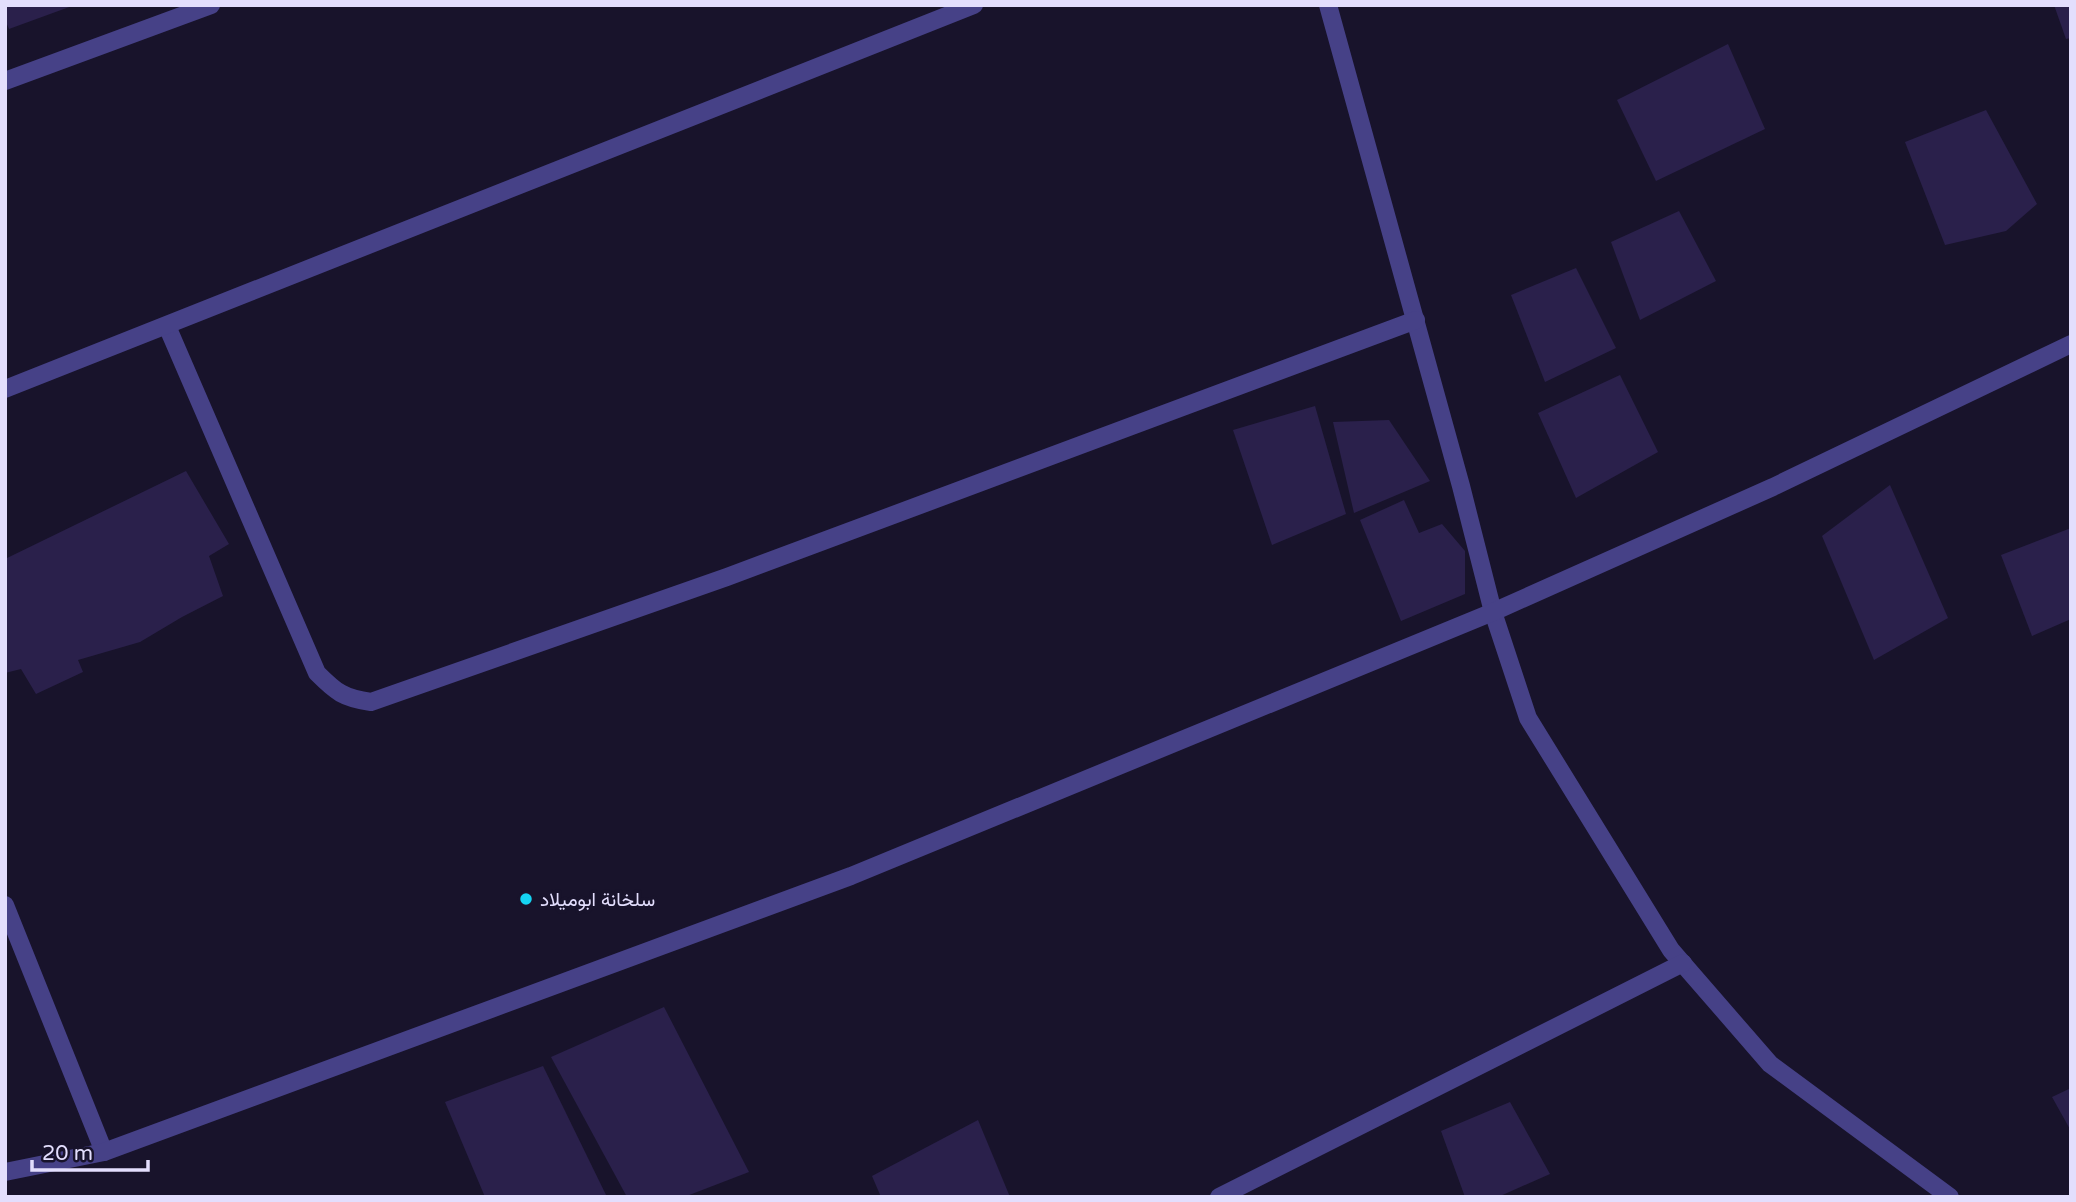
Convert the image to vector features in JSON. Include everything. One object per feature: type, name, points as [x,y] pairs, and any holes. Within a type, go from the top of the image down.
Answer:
[{"type":"street","points":[[5,81],[211,5]]},
{"type":"street","points":[[5,389],[974,5]]},
{"type":"street","points":[[1328,5],[1416,320],[1493,612],[1528,718],[1671,950],[1770,1064],[1950,1197]]},
{"type":"street","points":[[167,326],[317,673],[349,699],[370,702],[727,577],[1416,320]]},
{"type":"street","points":[[5,1171],[104,1152],[851,876],[1493,612],[1773,488],[2071,344]]},
{"type":"street","points":[[5,905],[104,1152]]},
{"type":"street","points":[[1219,1197],[1683,963]]},
{"type":"building","points":[[5,5],[72,6],[9,29],[5,20]]},
{"type":"building","points":[[2054,5],[2071,5],[2071,38],[2066,39]]},
{"type":"building","points":[[1728,44],[1765,129],[1656,181],[1617,100]]},
{"type":"building","points":[[1986,110],[2037,204],[2006,231],[1945,245],[1905,142]]},
{"type":"building","points":[[1679,211],[1716,281],[1640,320],[1611,242]]},
{"type":"building","points":[[1576,268],[1616,348],[1545,382],[1511,295]]},
{"type":"building","points":[[1620,375],[1658,452],[1576,498],[1538,413]]},
{"type":"building","points":[[1315,406],[1346,514],[1272,545],[1233,430]]},
{"type":"building","points":[[1389,420],[1430,481],[1354,513],[1333,422]]},
{"type":"building","points":[[186,471],[229,544],[209,556],[223,596],[140,642],[78,660],[83,672],[36,694],[21,669],[5,673],[5,559]]},
{"type":"building","points":[[1890,485],[1948,618],[1874,660],[1822,536]]},
{"type":"building","points":[[1404,500],[1419,533],[1442,524],[1465,551],[1465,594],[1401,621],[1360,520]]},
{"type":"building","points":[[2071,528],[2071,619],[2032,636],[2001,555]]},
{"type":"building","points":[[664,1007],[749,1172],[684,1197],[627,1197],[551,1057]]},
{"type":"building","points":[[543,1066],[607,1197],[485,1197],[445,1102]]},
{"type":"building","points":[[2071,1088],[2071,1131],[2052,1097]]},
{"type":"building","points":[[1510,1102],[1550,1174],[1498,1197],[1465,1197],[1441,1131]]},
{"type":"building","points":[[978,1120],[1010,1197],[881,1197],[872,1176]]},
{"type":"place","name":"سلخانة ابوميلاد","points":[[526,899]]}]
